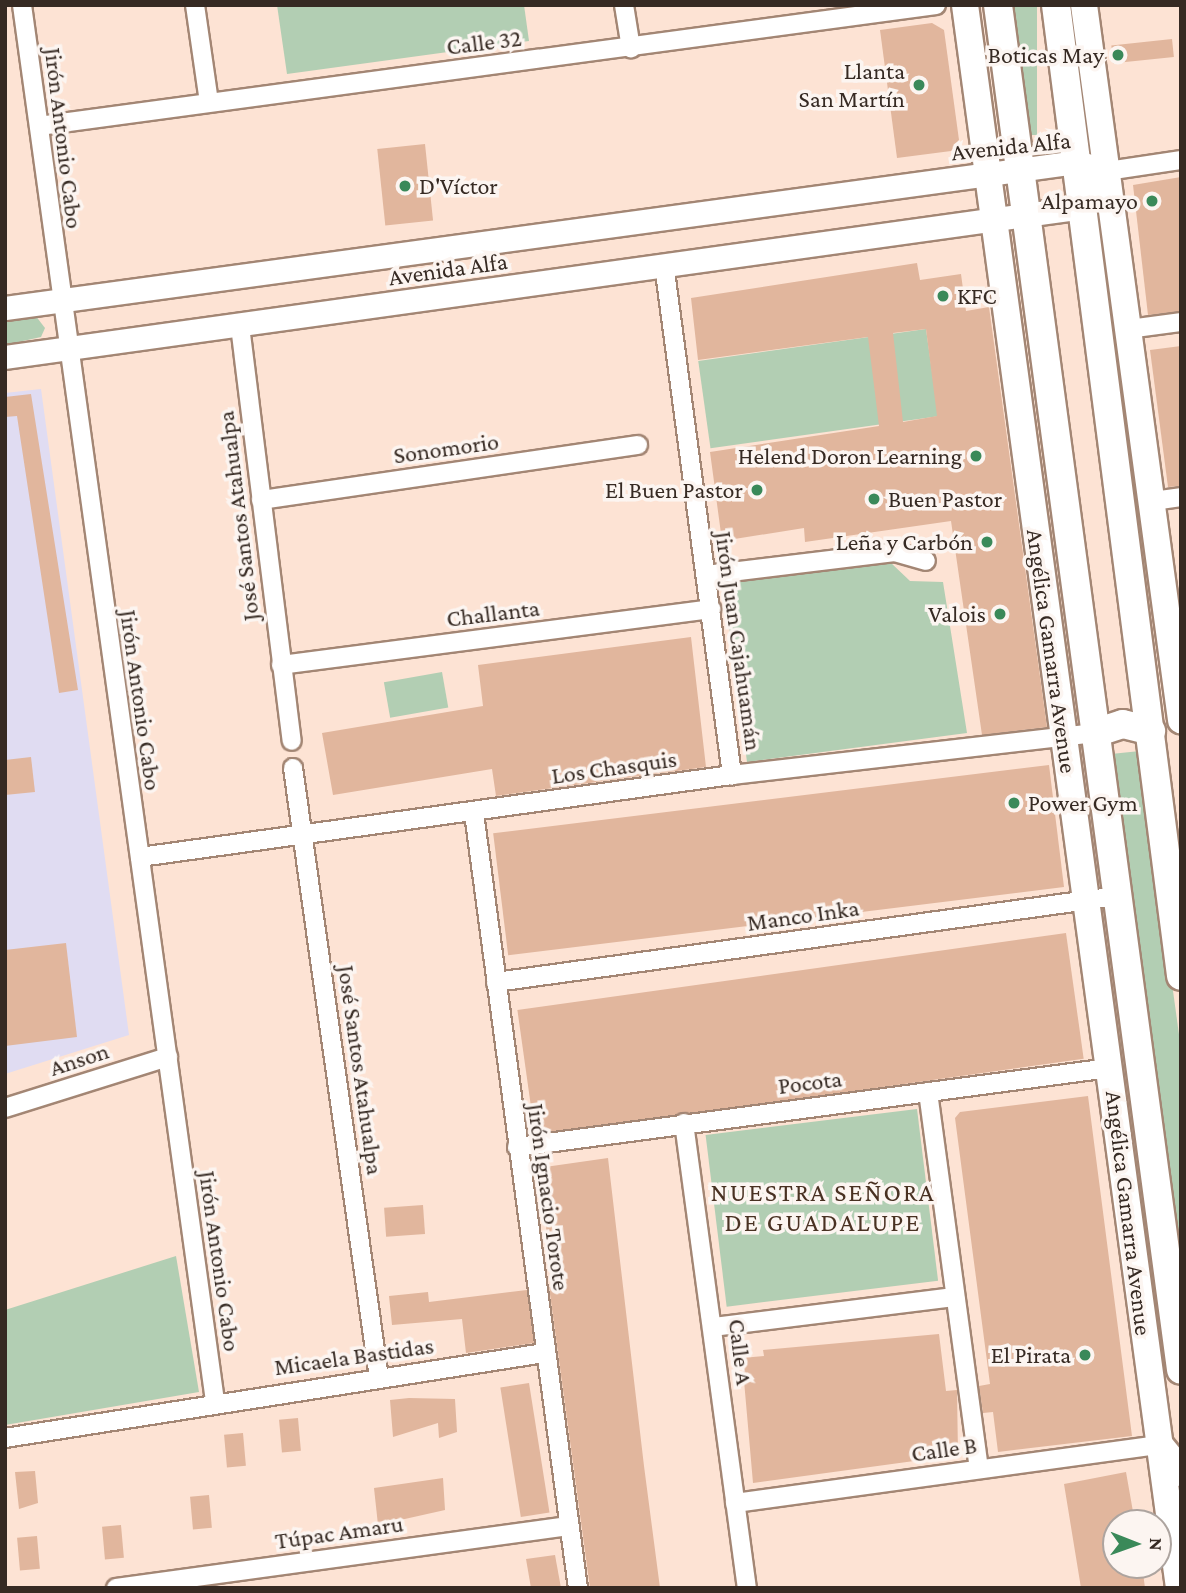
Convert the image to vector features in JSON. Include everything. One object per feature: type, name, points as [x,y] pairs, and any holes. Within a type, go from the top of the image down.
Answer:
[{"type":"main road","name":"Angélica Gamarra Avenue","points":[[965,5],[1179,1588]]},
{"type":"main road","name":"Angélica Gamarra Avenue","points":[[998,5],[1181,1370]]},
{"type":"main road","points":[[1056,5],[1181,976]]},
{"type":"main road","points":[[1084,5],[1177,667],[1181,720]]},
{"type":"main road","points":[[1096,733],[1124,724],[1151,731]]},
{"type":"main road","points":[[1159,1445],[1181,1472]]},
{"type":"street","name":"Jirón Antonio Cabo","points":[[22,5],[65,350],[215,1401]]},
{"type":"street","points":[[195,5],[209,102]]},
{"type":"street","points":[[624,5],[631,48]]},
{"type":"street","points":[[793,5],[796,24]]},
{"type":"street","name":"Calle 32","points":[[39,126],[936,5]]},
{"type":"street","points":[[1083,207],[1107,171],[1181,160]]},
{"type":"street","name":"Avenida Alfa","points":[[5,308],[1020,169],[1077,162],[1107,171]]},
{"type":"street","name":"Avenida Alfa","points":[[5,357],[1083,207]]},
{"type":"street","name":"Jirón Juan Cajahuamán","points":[[664,264],[732,775]]},
{"type":"street","points":[[1129,329],[1181,323]]},
{"type":"street","name":"José Santos Atahualpa","points":[[240,326],[292,741]]},
{"type":"street","name":"Sonomorio","points":[[261,500],[638,445]]},
{"type":"street","points":[[1153,501],[1181,497]]},
{"type":"street","points":[[706,575],[895,552],[926,561]]},
{"type":"street","name":"Challanta","points":[[281,665],[711,609]]},
{"type":"street","name":"Los Chasquis","points":[[139,857],[474,813],[732,775],[1096,733]]},
{"type":"street","name":"José Santos Atahualpa","points":[[293,768],[379,1378]]},
{"type":"street","name":"Jirón Ignacio Torote","points":[[474,813],[544,1353],[578,1588]]},
{"type":"street","name":"Manco Inka","points":[[496,982],[1117,896]]},
{"type":"street","name":"Anson","points":[[5,1108],[167,1057]]},
{"type":"street","name":"Pocota","points":[[517,1147],[1110,1068]]},
{"type":"street","points":[[928,1093],[979,1469]]},
{"type":"street","name":"Calle A","points":[[684,1123],[747,1588]]},
{"type":"street","points":[[713,1327],[956,1297]]},
{"type":"street","name":"Micaela Bastidas","points":[[5,1438],[215,1401],[544,1353]]},
{"type":"street","name":"Calle B","points":[[735,1503],[1159,1445]]},
{"type":"street","name":"Túpac Amaru","points":[[116,1588],[569,1526]]},
{"type":"shaded area","points":[[41,389],[129,1035],[5,1074],[5,393]]},
{"type":"green space","points":[[277,5],[524,5],[529,41],[287,74]]},
{"type":"green space","points":[[1012,5],[1037,5],[1037,135],[1012,135]]},
{"type":"green space","points":[[35,315],[45,328],[41,337],[5,345],[5,316]]},
{"type":"green space","points":[[926,329],[938,416],[710,448],[698,361]]},
{"type":"green space","points":[[890,562],[910,581],[943,582],[967,733],[747,762],[723,582]]},
{"type":"green space","points":[[442,672],[448,707],[390,718],[384,682]]},
{"type":"green space","points":[[1140,751],[1181,1049],[1181,1288],[1111,754]]},
{"type":"green space","points":[[917,1109],[938,1281],[727,1307],[706,1135]]},
{"type":"green space","points":[[176,1256],[199,1392],[5,1425],[5,1310]]},
{"type":"building","name":"Llanta San Martín","points":[[932,23],[944,30],[959,140],[951,151],[897,158],[880,30]]},
{"type":"building","points":[[1172,39],[1174,57],[1113,63],[1111,45]]},
{"type":"building","name":"D'Víctor","points":[[425,144],[433,221],[385,226],[377,149]]},
{"type":"building","points":[[1181,177],[1181,311],[1148,315],[1133,185]]},
{"type":"building","points":[[917,263],[920,280],[961,274],[966,311],[989,307],[1047,727],[982,735],[951,521],[805,542],[804,528],[722,541],[710,452],[879,426],[868,337],[698,360],[691,298]],"holes":[[[926,329],[937,416],[903,422],[893,333]]]},
{"type":"building","points":[[1181,346],[1181,486],[1168,487],[1150,350]]},
{"type":"building","points":[[31,394],[78,690],[59,693],[17,416],[5,417],[5,397]]},
{"type":"building","points":[[691,637],[706,767],[496,796],[492,769],[333,795],[322,733],[483,706],[478,665]]},
{"type":"building","points":[[31,757],[35,792],[5,795],[5,760]]},
{"type":"building","points":[[1049,765],[1064,887],[508,955],[493,833]]},
{"type":"building","points":[[1066,933],[1084,1059],[535,1136],[517,1010]]},
{"type":"building","points":[[66,943],[77,1037],[5,1046],[5,950]]},
{"type":"building","points":[[1088,1096],[1132,1436],[998,1452],[993,1412],[983,1413],[979,1386],[990,1384],[955,1118],[960,1112]]},
{"type":"building","points":[[608,1158],[660,1588],[590,1588],[549,1287],[554,1286],[538,1168]]},
{"type":"building","points":[[423,1205],[425,1234],[386,1237],[384,1208]]},
{"type":"building","points":[[527,1290],[534,1343],[466,1353],[462,1319],[392,1325],[389,1296],[428,1292],[429,1302]]},
{"type":"building","points":[[939,1334],[946,1391],[957,1390],[958,1455],[753,1483],[742,1358],[764,1356],[763,1350]]},
{"type":"building","points":[[529,1383],[549,1512],[521,1517],[500,1388]]},
{"type":"building","points":[[455,1399],[457,1432],[439,1438],[438,1423],[393,1437],[390,1400]]},
{"type":"building","points":[[298,1418],[301,1451],[282,1453],[279,1420]]},
{"type":"building","points":[[243,1433],[246,1466],[227,1468],[224,1435]]},
{"type":"building","points":[[35,1471],[38,1503],[19,1509],[15,1472]]},
{"type":"building","points":[[1126,1472],[1133,1509],[1102,1509],[1102,1579],[1144,1579],[1145,1588],[1081,1588],[1064,1484]]},
{"type":"building","points":[[443,1478],[445,1510],[378,1525],[374,1488]]},
{"type":"building","points":[[209,1495],[212,1528],[193,1530],[190,1497]]},
{"type":"building","points":[[121,1525],[124,1558],[105,1560],[102,1527]]},
{"type":"building","points":[[37,1536],[40,1569],[20,1571],[17,1538]]},
{"type":"building","points":[[555,1555],[561,1588],[531,1588],[526,1559]]},
{"type":"place","name":"Boticas May","points":[[1118,55]]},
{"type":"place","name":"Llanta San Martín","points":[[919,85]]},
{"type":"place","name":"D'Víctor","points":[[405,186]]},
{"type":"place","name":"Alpamayo","points":[[1152,201]]},
{"type":"place","name":"KFC","points":[[943,296]]},
{"type":"place","name":"Helend Doron Learning","points":[[976,456]]},
{"type":"place","name":"El Buen Pastor","points":[[757,490]]},
{"type":"place","name":"Buen Pastor","points":[[874,499]]},
{"type":"place","name":"Leña y Carbón","points":[[987,542]]},
{"type":"place","name":"Valois","points":[[1000,614]]},
{"type":"place","name":"Power Gym","points":[[1014,803]]},
{"type":"place","name":"El Pirata","points":[[1085,1355]]},
{"type":"district","name":"NUESTRA SEÑORA DE GUADALUPE","points":[[823,1208]]}]
